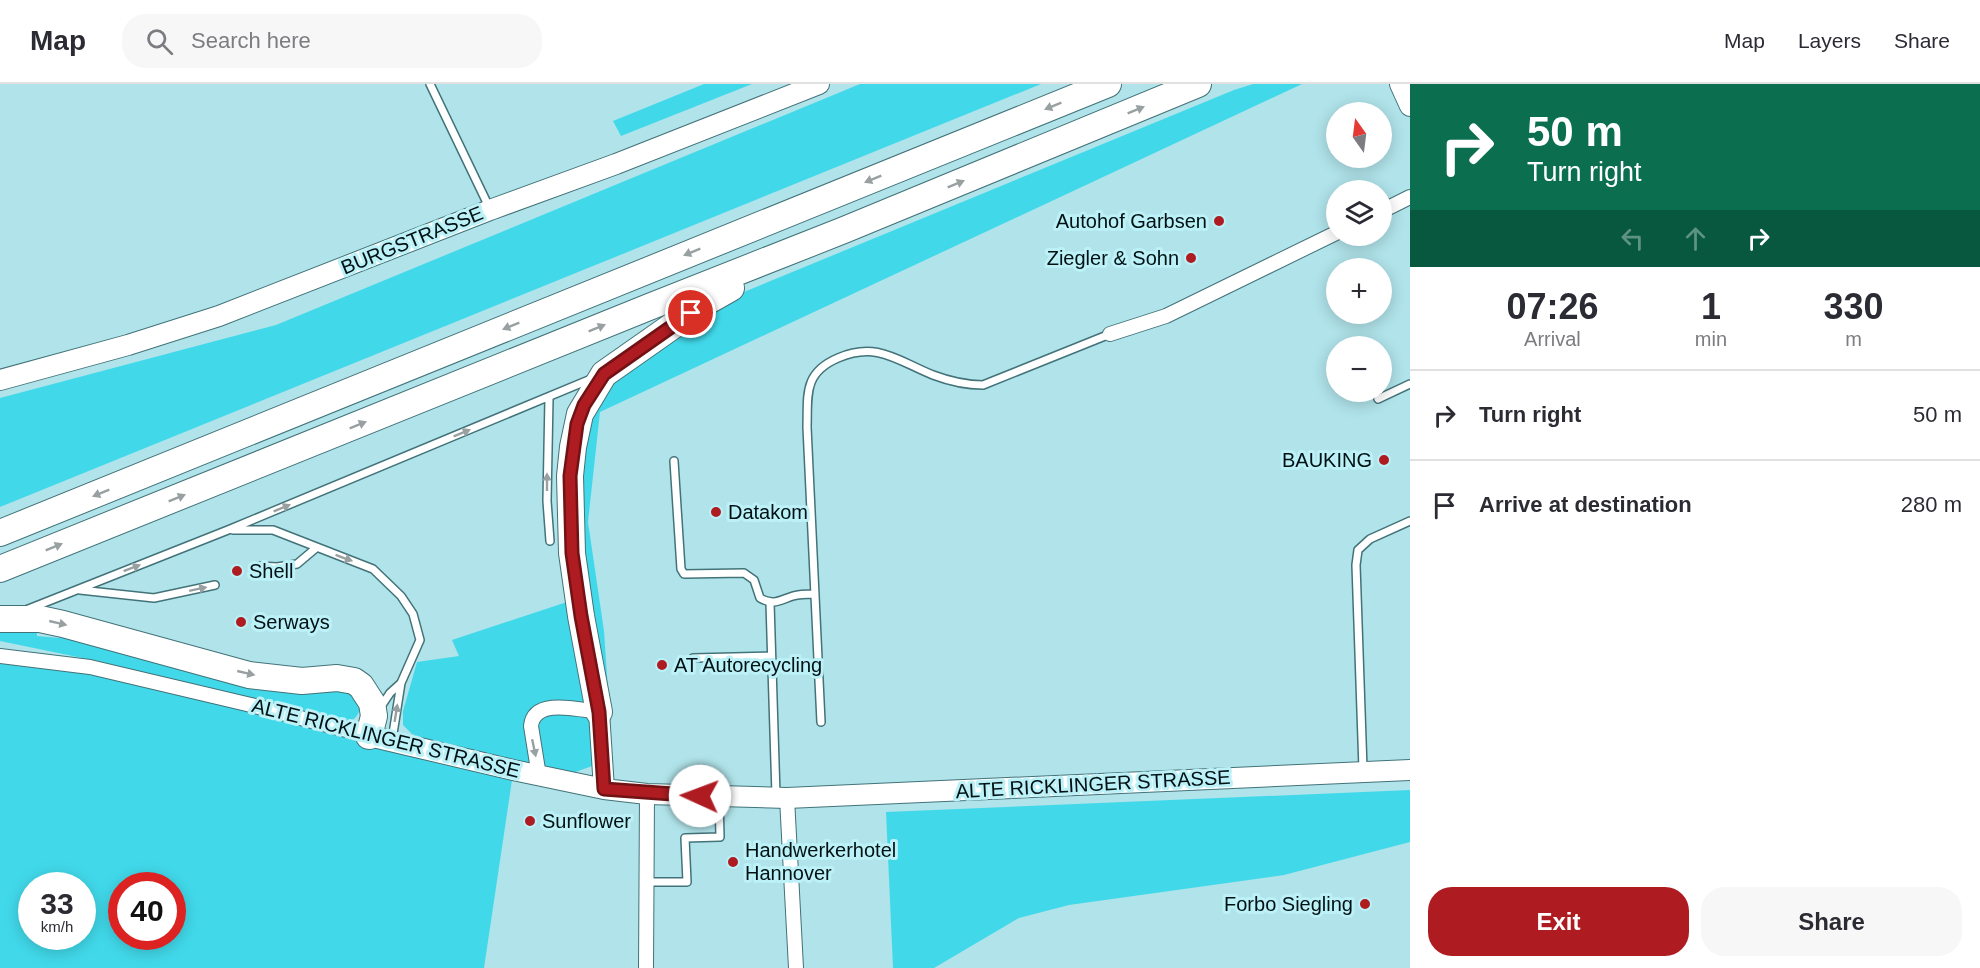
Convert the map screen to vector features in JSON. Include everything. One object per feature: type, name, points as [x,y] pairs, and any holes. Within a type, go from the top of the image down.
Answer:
[{"type":"highway","points":[[0,533],[1108,84]]},
{"type":"highway","points":[[0,569],[649,306],[844,230],[1198,84]]},
{"type":"highway","points":[[599,712],[572,553],[570,476],[580,414],[604,374],[708,301],[844,230]]},
{"type":"highway","points":[[1,619],[40,619],[63,624],[249,675],[302,681],[337,678],[354,681],[368,694],[378,731]]},
{"type":"street","name":"BURGSTRASSE","points":[[0,380],[128,345],[219,316],[819,84]]},
{"type":"street","points":[[1400,84],[1410,106]]},
{"type":"street","points":[[1392,206],[1410,197]]},
{"type":"street","points":[[1110,334],[1166,316],[1326,238]]},
{"type":"street","name":"ALTE RICKLINGER STRASSE","points":[[0,656],[90,667],[251,705],[378,731],[539,776],[604,789],[647,794],[781,798],[1410,770]]},
{"type":"street","points":[[539,776],[531,720],[541,710],[549,707],[599,712],[604,789]]},
{"type":"street","points":[[646,968],[647,794]]},
{"type":"street","points":[[781,798],[796,968]]},
{"type":"lane","points":[[430,84],[490,210]]},
{"type":"lane","points":[[820,722],[807,427],[809,384],[815,374],[827,363],[863,351],[878,352],[901,359],[933,375],[966,385],[983,385],[1110,334]]},
{"type":"lane","points":[[1,619],[228,530],[604,374]]},
{"type":"lane","points":[[1392,392],[1410,384]]},
{"type":"lane","points":[[549,398],[547,501],[550,541]]},
{"type":"lane","points":[[674,462],[681,569],[684,574],[744,573],[754,580],[760,598],[770,603],[778,603],[796,595],[814,594]]},
{"type":"lane","points":[[1363,772],[1356,565],[1358,550],[1370,539],[1410,521]]},
{"type":"lane","points":[[228,530],[273,530],[373,569],[401,596],[413,614],[420,640],[378,731]]},
{"type":"lane","points":[[258,566],[277,567],[297,564],[315,548]]},
{"type":"lane","points":[[78,589],[154,598],[215,585]]},
{"type":"lane","points":[[770,603],[771,656],[781,798]]},
{"type":"lane","points":[[693,658],[771,656]]},
{"type":"lane","points":[[378,731],[390,693],[401,683]]},
{"type":"lane","points":[[647,882],[687,882],[685,838],[720,837],[719,796]]},
{"type":"shaded area","points":[[704,84],[752,84],[621,136],[613,121]]},
{"type":"shaded area","points":[[860,84],[1041,84],[0,507],[0,398],[276,325]]},
{"type":"shaded area","points":[[1253,84],[1302,84],[600,412],[588,522],[604,631],[610,719],[592,766],[573,773],[515,760],[484,968],[0,968],[0,663],[88,674],[251,711],[425,756],[426,739],[412,734],[403,725],[403,711],[417,662],[459,656],[452,640],[570,601],[581,449],[602,390],[739,294],[1234,90]]},
{"type":"shaded area","points":[[0,632],[37,633],[37,636],[59,638],[61,633],[350,690],[360,708],[354,719],[347,721],[92,660],[0,641]]},
{"type":"shaded area","points":[[1410,790],[1410,842],[1284,875],[1069,905],[1019,918],[934,968],[893,968],[886,812]]},
{"type":"place","name":"Autohof Garbsen","points":[[1219,221]]},
{"type":"place","name":"Ziegler & Sohn","points":[[1191,258]]},
{"type":"place","name":"BAUKING","points":[[1384,460]]},
{"type":"place","name":"Datakom","points":[[716,512]]},
{"type":"place","name":"Shell","points":[[237,571]]},
{"type":"place","name":"Serways","points":[[241,622]]},
{"type":"place","name":"AT Autorecycling","points":[[662,665]]},
{"type":"place","name":"Sunflower","points":[[530,821]]},
{"type":"place","name":"Handwerkerhotel Hannover","points":[[733,862]]},
{"type":"place","name":"Forbo Siegling","points":[[1365,904]]},
{"type":"route","points":[[691,313],[604,374],[580,414],[570,476],[572,553],[599,712],[604,789],[647,794],[700,796]]}]
